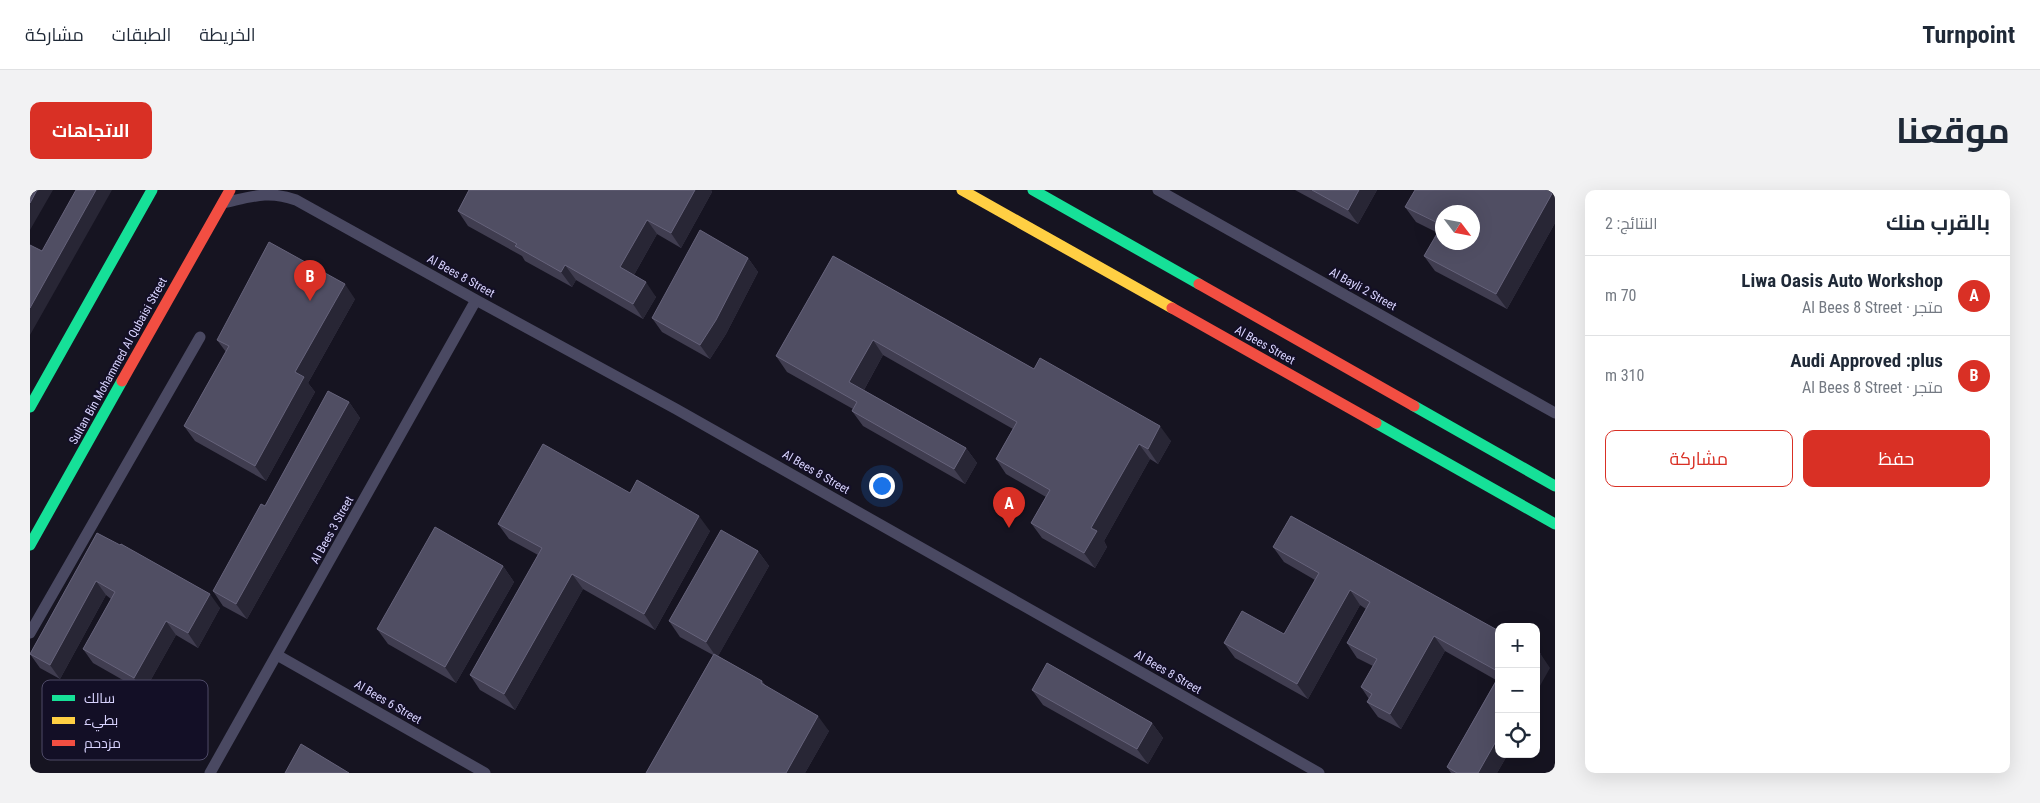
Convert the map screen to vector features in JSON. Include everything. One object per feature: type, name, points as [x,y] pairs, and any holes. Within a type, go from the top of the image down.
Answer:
[{"type":"street","points":[[30,407],[152,190]]},
{"type":"street","name":"Sultan Bin Mohammed Al Qubaisi Street","points":[[30,545],[230,190]]},
{"type":"street","name":"Al Bees 8 Street","points":[[289,190],[296,200]]},
{"type":"street","name":"Al Bees Street","points":[[962,190],[1555,524]]},
{"type":"street","name":"Al Bees Street","points":[[1033,190],[1555,486]]},
{"type":"street","name":"Al Bayli 2 Street","points":[[1158,190],[1555,413]]},
{"type":"street","name":"Al Bees 8 Street","points":[[223,203],[264,193],[276,193],[296,200],[676,409],[1319,773]]},
{"type":"street","name":"Al Bees 3 Street","points":[[210,773],[476,300]]},
{"type":"street","points":[[30,633],[200,336]]},
{"type":"street","name":"Al Bees 6 Street","points":[[277,655],[485,773]]},
{"type":"building","points":[[30,190],[37,190],[30,203]]},
{"type":"building","points":[[76,190],[96,190],[30,308],[30,245],[42,251]]},
{"type":"building","points":[[469,190],[695,190],[671,233],[647,220],[620,267],[646,282],[633,304],[565,265],[561,272],[515,246],[517,244],[458,211]]},
{"type":"building","points":[[1312,190],[1359,190],[1348,210]]},
{"type":"building","points":[[1415,190],[1554,190],[1496,294],[1424,256],[1435,237],[1435,250],[1480,250],[1480,205],[1435,205],[1435,222],[1405,207]]},
{"type":"building","points":[[700,230],[748,258],[716,320],[700,345],[652,318]]},
{"type":"building","points":[[269,242],[345,284],[295,372],[304,377],[255,466],[184,426],[229,346],[217,340]]},
{"type":"building","points":[[833,256],[1034,369],[1040,358],[1160,426],[1148,449],[1139,444],[1091,528],[1097,531],[1084,553],[1031,523],[1050,490],[996,459],[1017,422],[873,340],[849,382],[966,448],[954,469],[852,411],[857,402],[776,356]]},
{"type":"building","points":[[328,391],[349,402],[236,604],[213,591],[261,504],[265,506]]},
{"type":"building","points":[[543,444],[630,493],[637,480],[699,516],[644,614],[572,574],[504,694],[470,675],[542,548],[498,524]]},
{"type":"building","points":[[1291,516],[1495,629],[1495,670],[1434,636],[1390,714],[1367,702],[1372,694],[1361,687],[1377,659],[1347,643],[1370,602],[1350,590],[1297,684],[1224,643],[1242,611],[1284,634],[1319,573],[1273,547]]},
{"type":"building","points":[[435,527],[503,566],[445,667],[377,629]]},
{"type":"building","points":[[721,530],[758,551],[706,642],[669,621]]},
{"type":"building","points":[[97,533],[121,544],[210,594],[188,633],[166,621],[134,678],[83,649],[115,592],[96,581],[50,665],[30,654]]},
{"type":"building","points":[[714,654],[818,716],[786,773],[646,773]]},
{"type":"building","points":[[1047,663],[1152,723],[1137,749],[1032,690]]},
{"type":"building","points":[[1495,683],[1495,743],[1478,773],[1457,773],[1447,767]]},
{"type":"building","points":[[301,744],[349,773],[285,773]]},
{"type":"traffic: fast","points":[[30,407],[152,190]]},
{"type":"traffic: fast","points":[[1033,190],[1199,284]]},
{"type":"traffic: fast","points":[[30,545],[122,381]]},
{"type":"traffic: fast","points":[[1414,406],[1555,486]]},
{"type":"traffic: fast","points":[[1376,423],[1555,524]]},
{"type":"traffic: slow","points":[[962,190],[1172,308]]},
{"type":"traffic: jam","points":[[122,381],[230,190]]},
{"type":"traffic: jam","points":[[1199,284],[1414,406]]},
{"type":"traffic: jam","points":[[1172,308],[1376,423]]},
{"type":"place","name":"Audi Approved :plus","points":[[310,301]]},
{"type":"place","name":"Liwa Oasis Auto Workshop","points":[[1009,528]]}]
